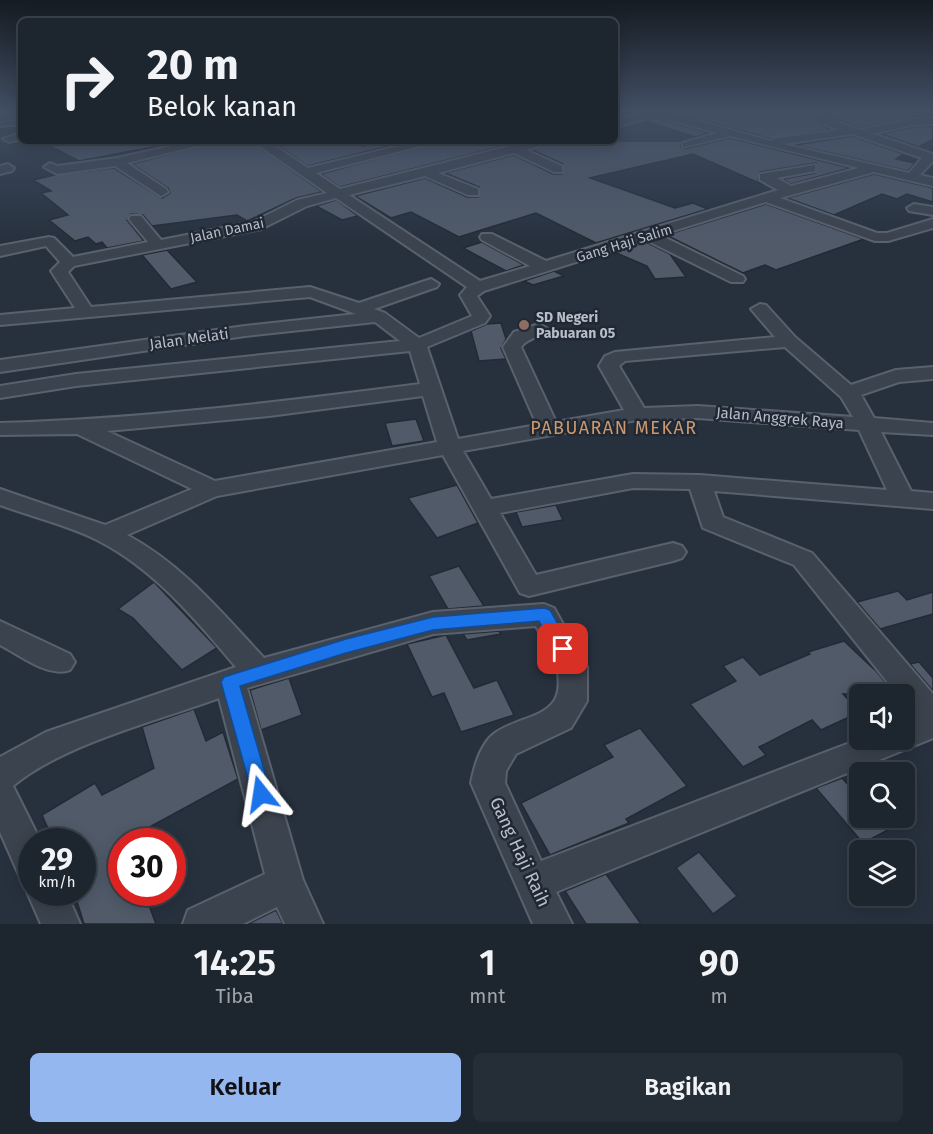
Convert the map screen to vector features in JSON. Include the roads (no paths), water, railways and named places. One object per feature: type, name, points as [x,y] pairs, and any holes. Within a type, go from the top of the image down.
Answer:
[{"type":"street","points":[[69,182],[53,168],[117,162],[156,154]]},
{"type":"street","points":[[0,392],[76,380],[417,345],[481,316],[468,295],[478,287],[279,154]]},
{"type":"street","points":[[307,172],[380,154]]},
{"type":"street","name":"Jalan Damai","points":[[69,262],[256,226],[302,203],[494,154]]},
{"type":"street","points":[[525,154],[558,169]]},
{"type":"street","points":[[814,154],[933,182]]},
{"type":"street","points":[[912,177],[930,158],[919,154]]},
{"type":"street","points":[[117,162],[161,192]]},
{"type":"street","points":[[789,190],[765,177],[811,168]]},
{"type":"street","name":"Gang Haji Salim","points":[[478,287],[789,190],[874,168]]},
{"type":"street","points":[[426,172],[473,192]]},
{"type":"street","points":[[767,198],[876,237],[888,237],[933,222]]},
{"type":"street","points":[[914,208],[933,211]]},
{"type":"street","points":[[136,219],[158,244]]},
{"type":"street","points":[[648,235],[737,279]]},
{"type":"street","points":[[488,237],[544,267]]},
{"type":"street","points":[[0,251],[49,241],[69,262],[58,271],[87,314]]},
{"type":"street","points":[[361,308],[431,284]]},
{"type":"street","points":[[0,320],[87,314],[310,292],[361,308],[379,317],[417,345],[449,446],[529,586],[673,552]]},
{"type":"street","points":[[759,309],[789,341],[848,393],[869,425],[903,499]]},
{"type":"street","name":"Jalan Melati","points":[[0,366],[246,331],[379,317]]},
{"type":"street","points":[[539,329],[520,336],[512,347],[549,429]]},
{"type":"street","points":[[637,414],[609,366],[612,360],[622,356],[789,341]]},
{"type":"street","points":[[848,393],[896,376],[933,373]]},
{"type":"street","points":[[0,429],[82,428],[269,410],[431,389]]},
{"type":"street","name":"Jalan Anggrek Raya","points":[[106,534],[212,489],[637,414],[699,412],[933,429]]},
{"type":"street","points":[[82,428],[212,489]]},
{"type":"street","points":[[484,508],[633,481],[700,482],[933,501]]},
{"type":"street","points":[[700,482],[712,522],[730,532],[786,549],[803,560],[933,716]]},
{"type":"street","points":[[0,497],[106,534],[147,558],[205,611],[244,677],[286,883],[304,924]]},
{"type":"street","name":"Gang Haji Raih","points":[[244,677],[433,623],[544,615],[572,666],[572,701],[560,719],[504,744],[490,768],[488,783],[532,883],[553,924]]},
{"type":"street","points":[[0,632],[60,662]]},
{"type":"street","points":[[0,777],[18,762],[57,742],[244,677]]},
{"type":"street","points":[[915,731],[933,724]]},
{"type":"street","points":[[532,883],[869,750]]},
{"type":"street","points":[[0,795],[18,833]]},
{"type":"street","points":[[202,924],[286,883]]},
{"type":"street","points":[[53,906],[61,924]]},
{"type":"place","name":"SD Negeri Pabuaran 05","points":[[524,325]]},
{"type":"district","name":"PABUARAN MEKAR","points":[[614,428]]}]
